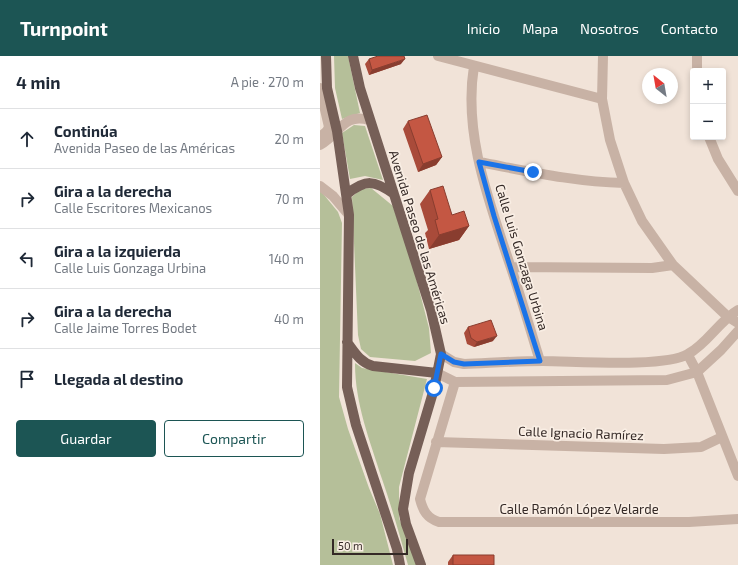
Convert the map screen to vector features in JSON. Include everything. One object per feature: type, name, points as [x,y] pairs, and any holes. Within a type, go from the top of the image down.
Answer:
[{"type":"main road","points":[[326,56],[327,88],[337,131],[349,215],[347,387],[356,425],[397,549],[400,565]]},
{"type":"main road","name":"Avenida Paseo de las Américas","points":[[353,56],[355,71],[370,120],[431,310],[441,354],[409,473],[403,509],[406,524],[421,565]]},
{"type":"main road","points":[[347,194],[361,184],[369,182],[379,185],[394,194]]},
{"type":"main road","points":[[347,342],[365,364],[437,373]]},
{"type":"street","points":[[438,56],[602,99]]},
{"type":"street","points":[[603,56],[602,99],[610,140],[624,183],[642,221],[673,265],[727,316],[738,323]]},
{"type":"street","points":[[697,56],[697,68]]},
{"type":"street","name":"Calle Luis Gonzaga Urbina","points":[[474,66],[471,83],[473,136],[494,216],[540,361]]},
{"type":"street","points":[[320,88],[329,127],[320,137]]},
{"type":"street","points":[[320,145],[349,120],[356,117],[370,120]]},
{"type":"street","points":[[710,140],[718,159],[738,191]]},
{"type":"street","points":[[479,162],[541,174],[603,182],[624,183]]},
{"type":"street","points":[[320,186],[333,196],[349,215]]},
{"type":"street","points":[[511,267],[652,268],[673,265]]},
{"type":"street","points":[[441,354],[454,362],[464,364],[540,361],[665,362],[688,355],[705,341],[727,316],[738,310]]},
{"type":"street","points":[[437,373],[455,382],[667,380],[697,372],[721,350],[738,331]]},
{"type":"street","points":[[688,355],[697,372],[738,476]]},
{"type":"street","points":[[436,442],[455,382]]},
{"type":"street","name":"Calle Ignacio Ramírez","points":[[436,442],[664,449],[701,447],[722,437]]},
{"type":"street","name":"Calle Ramón López Velarde","points":[[436,442],[420,499],[425,512],[432,520],[439,522],[689,522],[738,519]]},
{"type":"green space","points":[[334,56],[348,56],[360,113],[342,119],[335,88]]},
{"type":"green space","points":[[354,125],[365,126],[383,180],[365,176],[350,179],[342,133]]},
{"type":"green space","points":[[371,188],[393,206],[414,270],[429,328],[431,353],[415,361],[370,357],[361,349],[358,335],[352,197],[361,189]]},
{"type":"green space","points":[[320,190],[338,212],[342,223],[339,397],[348,429],[380,514],[393,565],[320,565]]},
{"type":"green space","points":[[355,363],[362,368],[427,379],[399,487],[399,518],[418,565],[408,565],[393,511],[360,408]]},
{"type":"building","points":[[378,56],[404,56],[405,59],[372,70],[369,59]]},
{"type":"building","points":[[427,115],[442,157],[423,164],[408,121]]},
{"type":"building","points":[[443,186],[452,215],[464,211],[469,226],[439,235],[435,220],[438,219],[430,190]]},
{"type":"building","points":[[491,320],[497,336],[477,342],[471,338],[468,327]]},
{"type":"building","points":[[453,555],[494,555],[494,565],[453,565]]},
{"type":"route","points":[[434,388],[441,354],[454,362],[464,364],[540,361],[494,216],[479,162],[533,172]]}]
